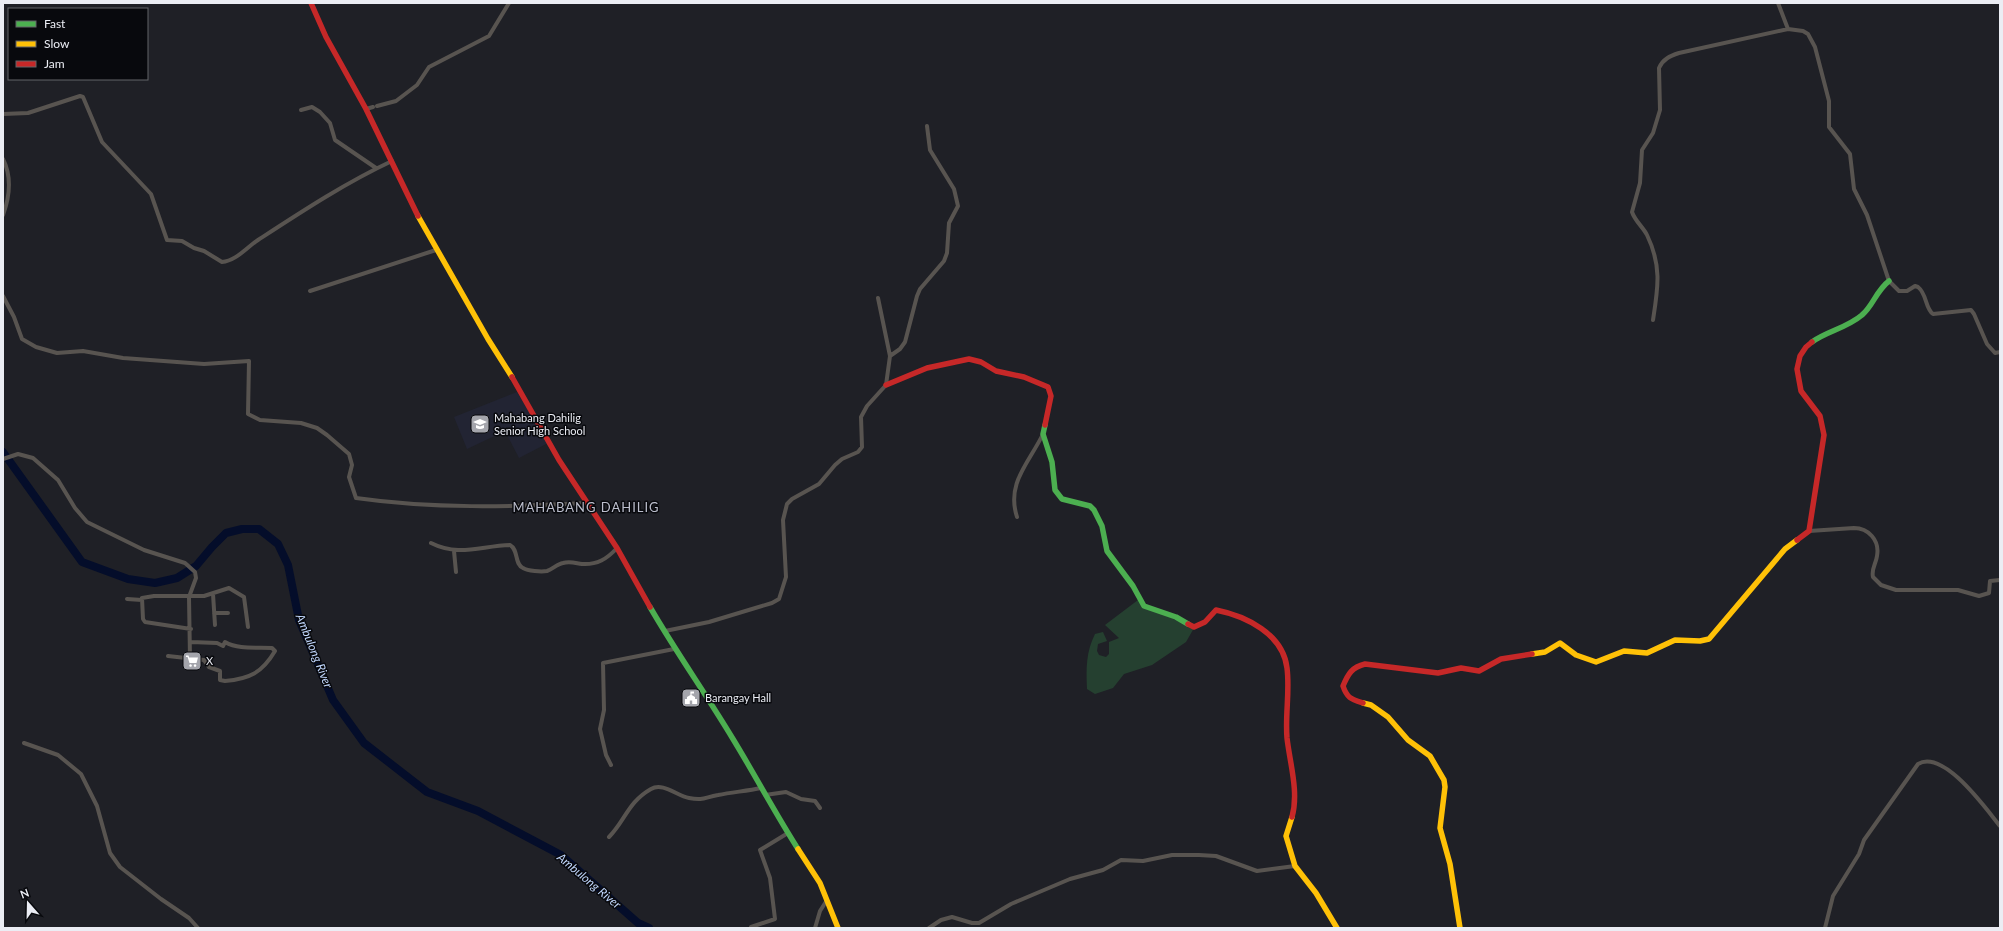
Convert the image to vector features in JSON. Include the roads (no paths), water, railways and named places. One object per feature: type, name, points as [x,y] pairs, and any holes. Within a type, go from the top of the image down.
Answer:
[{"type":"street","points":[[312,3],[332,49],[366,109],[436,250],[488,340],[497,351],[559,460],[617,548],[674,649],[733,739],[788,833],[820,882],[838,928]]},
{"type":"street","points":[[366,109],[396,101],[417,85],[429,67],[489,36],[509,3]]},
{"type":"street","points":[[1778,3],[1788,29]]},
{"type":"street","points":[[1653,320],[1658,296],[1656,261],[1652,245],[1645,230],[1632,212],[1640,182],[1642,150],[1652,133],[1660,110],[1660,68],[1662,62],[1670,56],[1679,53],[1788,29],[1803,31],[1808,34],[1815,47],[1829,101],[1829,126],[1850,154],[1854,189],[1867,215],[1889,281],[1899,291],[1907,291],[1915,286],[1918,287],[1924,294],[1930,312],[1934,314],[1971,310],[1987,344],[1995,353],[2000,352]]},
{"type":"street","points":[[3,114],[28,113],[80,96],[83,97],[102,142],[151,194],[167,240],[182,241],[194,248],[204,251],[222,262],[232,260],[257,241],[376,168],[392,161]]},
{"type":"street","points":[[300,110],[312,107],[315,108],[330,123],[335,140],[376,168]]},
{"type":"street","points":[[890,356],[900,349],[905,342],[920,289],[944,261],[947,253],[949,223],[958,206],[954,189],[930,150],[927,126]]},
{"type":"street","points":[[3,159],[8,172],[9,184],[3,215]]},
{"type":"street","points":[[310,291],[436,250]]},
{"type":"street","points":[[1808,531],[1824,436],[1823,424],[1820,417],[1800,390],[1797,368],[1799,358],[1808,344],[1814,339],[1845,327],[1861,317],[1877,292],[1889,281]]},
{"type":"street","points":[[3,296],[14,317],[22,339],[36,347],[57,353],[83,351],[123,358],[204,364],[249,361],[248,414],[260,420],[301,423],[317,428],[327,435],[349,454],[352,465],[349,477],[356,498],[454,506],[502,507],[587,503]]},
{"type":"street","points":[[878,298],[890,356],[886,385]]},
{"type":"street","points":[[664,631],[709,622],[772,603],[779,599],[786,577],[783,520],[787,504],[792,499],[819,484],[842,459],[858,452],[862,447],[861,417],[867,406],[886,385],[927,368],[969,359],[981,362],[996,371],[1024,377],[1048,387],[1051,396],[1043,434],[1015,488],[1013,501],[1017,518]]},
{"type":"street","points":[[1043,434],[1052,462],[1055,490],[1062,499],[1090,506],[1094,510],[1102,526],[1107,551],[1133,586],[1144,606],[1176,617],[1194,627],[1202,624],[1214,611],[1218,610],[1231,613],[1257,625],[1274,639],[1287,667],[1287,736],[1295,806],[1286,836],[1295,866],[1316,893],[1337,928]]},
{"type":"street","points":[[4,458],[24,454],[33,458],[58,480],[75,508],[92,525],[144,550],[186,564],[195,572],[196,578],[190,597],[190,659]]},
{"type":"street","points":[[1460,928],[1450,864],[1440,828],[1445,787],[1444,780],[1430,756],[1408,740],[1388,717],[1371,705],[1350,698],[1346,695],[1343,686],[1352,668],[1365,664],[1438,673],[1461,668],[1479,671],[1501,659],[1545,652],[1560,643],[1579,657],[1596,662],[1624,651],[1646,653],[1675,640],[1705,641],[1711,638],[1792,542],[1808,531],[1860,528],[1869,532],[1874,539],[1878,553],[1872,569],[1873,578],[1879,584],[1891,589],[1958,590],[1981,596],[1989,593],[1990,581],[2000,580]]},
{"type":"street","points":[[431,543],[454,551],[510,545],[515,550],[519,565],[522,568],[541,571],[546,571],[565,562],[588,564],[599,562],[609,557],[617,548]]},
{"type":"street","points":[[454,551],[456,572]]},
{"type":"street","points":[[127,599],[142,600],[144,597],[154,596],[190,597],[213,594],[228,588],[243,596],[248,626]]},
{"type":"street","points":[[213,594],[215,625]]},
{"type":"street","points":[[142,600],[143,619],[145,622],[191,629]]},
{"type":"street","points":[[214,612],[228,613]]},
{"type":"street","points":[[168,656],[204,660],[209,667],[220,671],[221,681],[228,681],[258,672],[264,668],[275,651],[272,648],[246,648],[230,645],[225,642],[223,646],[217,643],[191,642]]},
{"type":"street","points":[[611,765],[606,755],[600,728],[604,710],[602,663],[674,649]]},
{"type":"street","points":[[24,743],[58,755],[81,774],[97,806],[110,853],[120,867],[161,899],[189,918],[198,928]]},
{"type":"street","points":[[1825,928],[1831,901],[1836,891],[1868,835],[1918,764],[1925,761],[1935,763],[1955,774],[2000,826]]},
{"type":"street","points":[[609,837],[630,807],[655,787],[660,787],[686,798],[700,800],[761,788]]},
{"type":"street","points":[[765,795],[786,792],[801,799],[815,801],[820,808]]},
{"type":"street","points":[[751,927],[775,919],[770,878],[760,850],[788,833]]},
{"type":"street","points":[[929,928],[941,920],[952,917],[972,923],[979,923],[1011,904],[1070,879],[1103,870],[1122,860],[1143,861],[1172,855],[1198,854],[1216,856],[1257,871],[1295,866]]},
{"type":"street","points":[[815,928],[820,911],[827,900]]},
{"type":"waterway","name":"Ambulong River","points":[[3,452],[82,562],[128,579],[155,583],[177,578],[196,566],[226,533],[242,529],[259,529],[278,544],[288,565],[299,620],[333,700],[364,743],[427,792],[478,811],[561,855],[638,923],[649,928]]},
{"type":"place","name":"Mahabang Dahilig Senior High School","points":[[480,424]]},
{"type":"place","name":"X","points":[[192,661]]},
{"type":"place","name":"Barangay Hall","points":[[691,698]]},
{"type":"district","name":"MAHABANG DAHILIG","points":[[586,507]]}]
